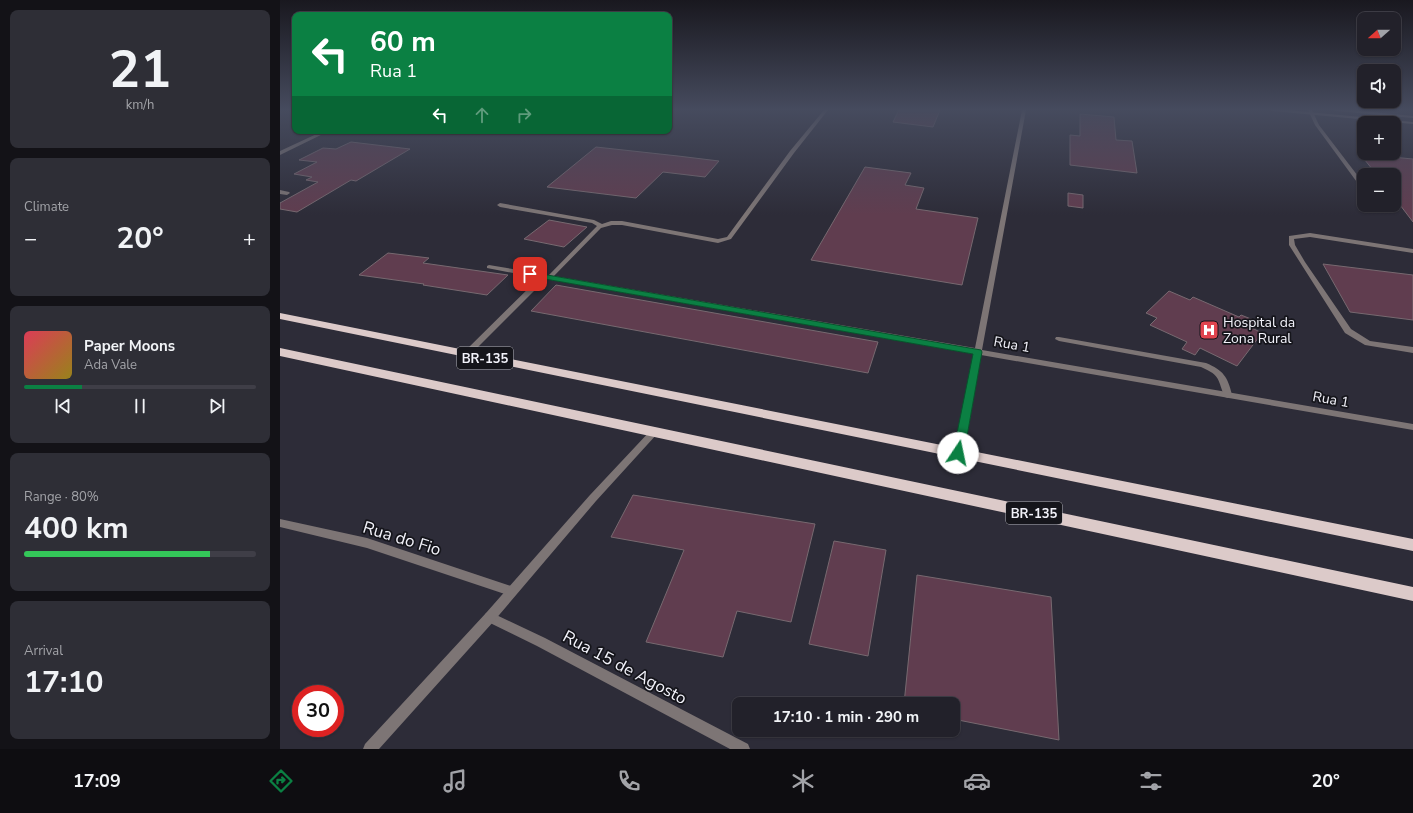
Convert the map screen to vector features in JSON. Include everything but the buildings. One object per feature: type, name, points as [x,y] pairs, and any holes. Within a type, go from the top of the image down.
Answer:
[{"type":"highway","name":"BR-135","points":[[280,316],[1413,545]]},
{"type":"highway","name":"BR-135","points":[[280,352],[1413,594]]},
{"type":"street","points":[[280,153],[297,145]]},
{"type":"street","points":[[466,354],[546,277],[602,226],[622,223],[718,241],[729,238],[733,235],[745,216],[798,145]]},
{"type":"street","points":[[958,453],[1017,145]]},
{"type":"street","points":[[1332,145],[1357,179]]},
{"type":"street","points":[[280,192],[287,193]]},
{"type":"street","points":[[500,205],[594,222],[602,226]]},
{"type":"street","points":[[1413,251],[1310,234],[1291,237],[1292,245],[1302,262],[1348,331],[1368,343],[1413,350]]},
{"type":"street","name":"Rua 1","points":[[489,267],[1413,427]]},
{"type":"street","points":[[1059,339],[1203,365],[1215,371],[1223,378],[1228,395]]},
{"type":"street","points":[[370,749],[490,617],[593,498],[654,432]]},
{"type":"street","name":"Rua do Fio","points":[[280,523],[367,543],[512,591]]},
{"type":"street","name":"Rua 15 de Agosto","points":[[490,617],[541,642],[743,749]]},
{"type":"place","name":"Hospital da Zona Rural","points":[[1209,330]]},
{"type":"route","points":[[530,274],[978,352],[958,453]]}]
